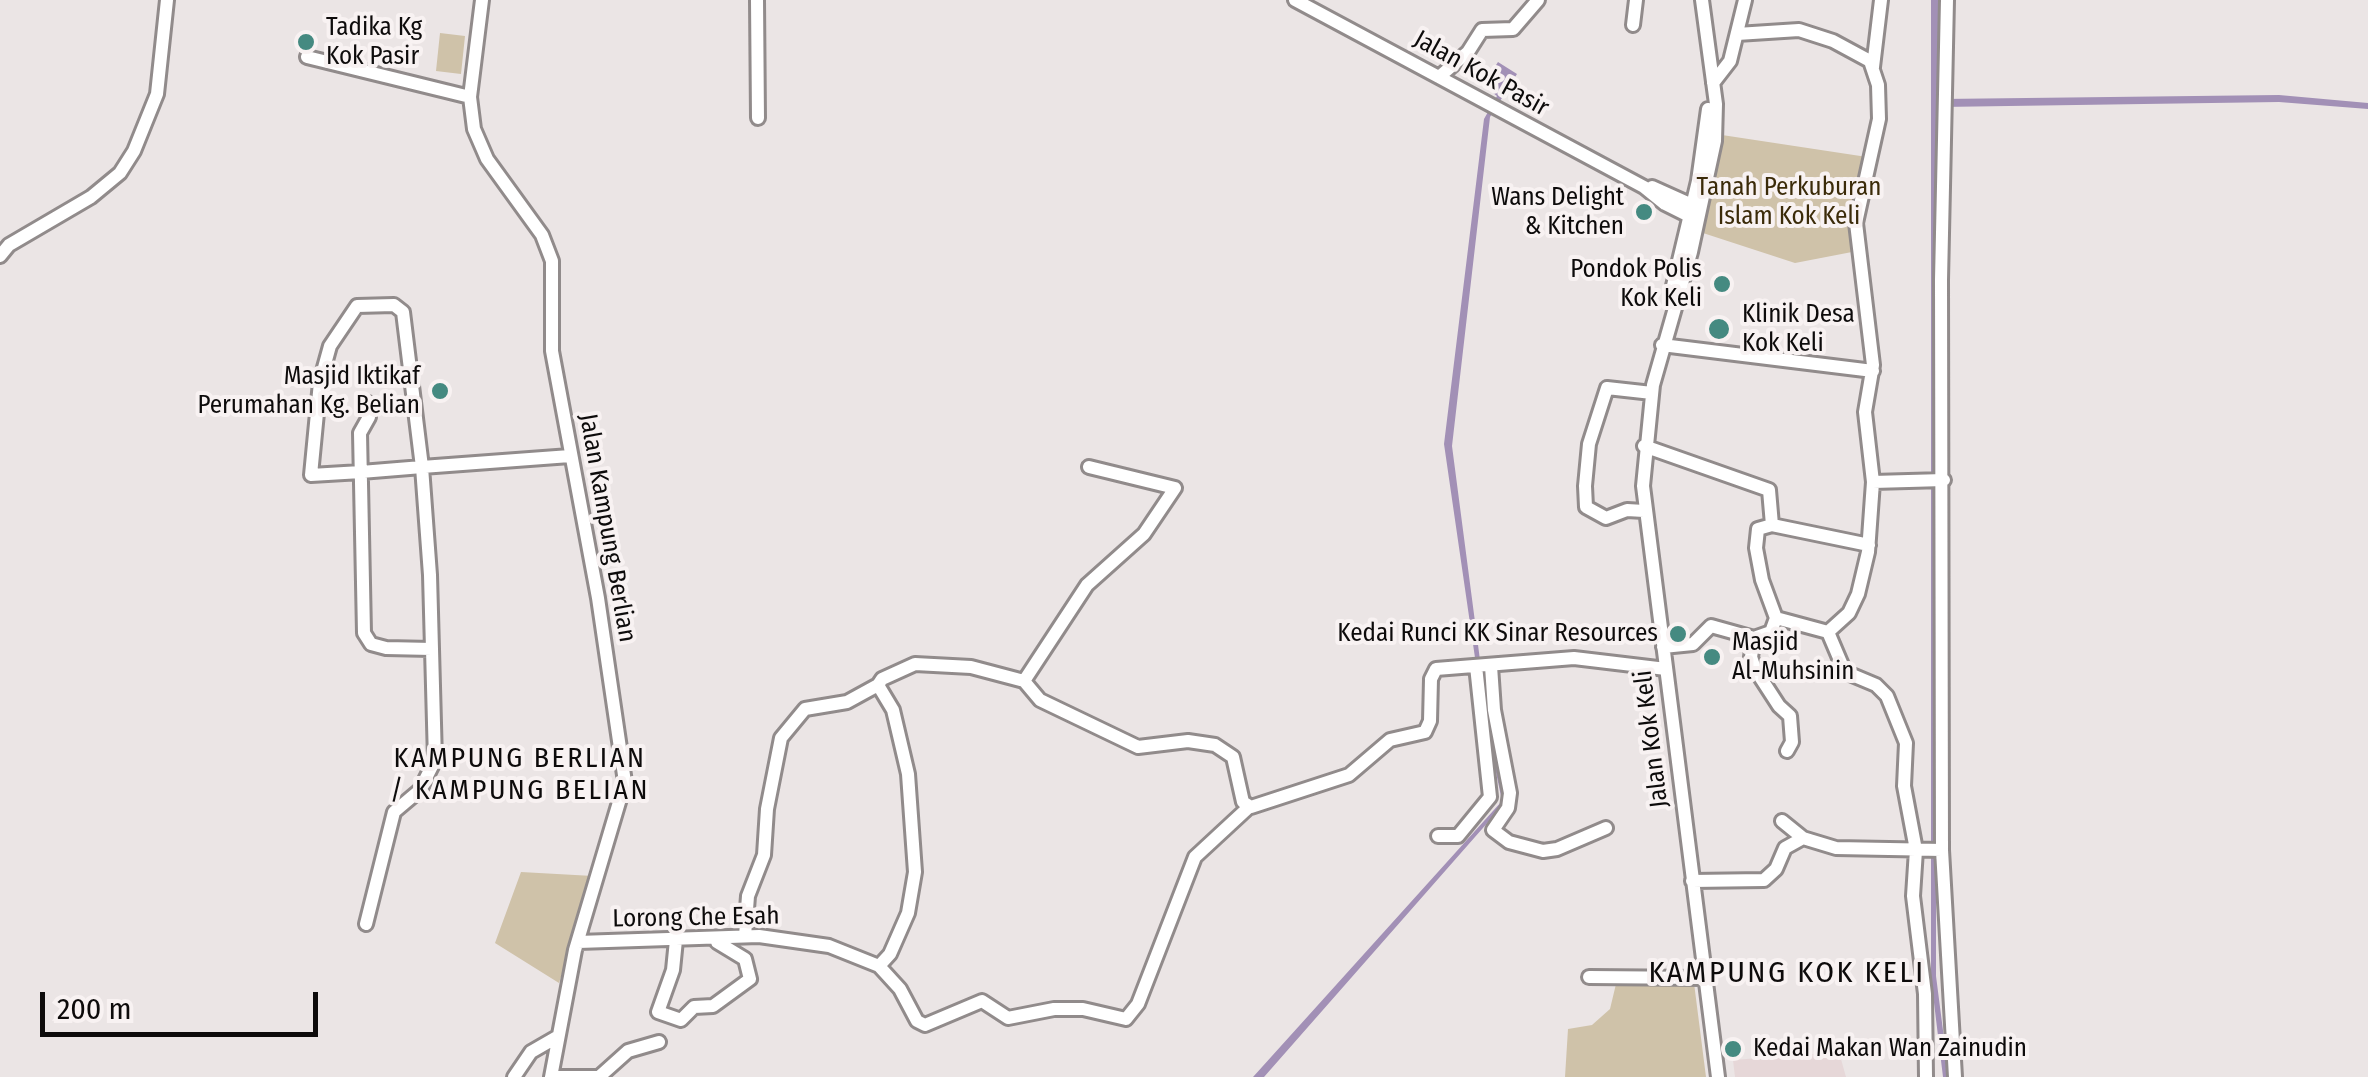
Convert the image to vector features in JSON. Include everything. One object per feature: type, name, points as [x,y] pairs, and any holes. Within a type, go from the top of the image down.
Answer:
[{"type":"street","points":[[3,247],[91,197],[120,173],[134,152],[157,94],[167,0]]},
{"type":"street","name":"Jalan Kampung Berlian","points":[[482,0],[470,96],[474,129],[488,159],[542,236],[552,261],[552,351],[626,782],[578,942],[552,1077]]},
{"type":"street","points":[[757,0],[758,118]]},
{"type":"street","name":"Jalan Kok Pasir","points":[[1295,0],[1692,211]]},
{"type":"street","points":[[1439,77],[1468,52],[1482,30],[1512,29],[1538,0]]},
{"type":"street","points":[[1633,24],[1636,0]]},
{"type":"street","name":"Jalan Kok Keli","points":[[1702,0],[1714,88],[1691,252],[1663,341],[1652,392],[1644,446],[1644,511],[1718,1077]]},
{"type":"street","points":[[1714,88],[1726,71],[1745,0]]},
{"type":"street","points":[[1828,632],[1855,602],[1869,545],[1873,482],[1865,406],[1873,372],[1856,223],[1879,120],[1872,69],[1881,0]]},
{"type":"street","points":[[1947,0],[1931,850],[1954,1077]]},
{"type":"street","points":[[1737,34],[1786,29],[1811,33],[1862,54],[1872,69]]},
{"type":"street","points":[[306,58],[470,96]]},
{"type":"street","points":[[1686,236],[1665,198],[1686,194],[1703,178]]},
{"type":"street","name":"Jalan Kok Keli","points":[[1663,341],[1662,324],[1703,178]]},
{"type":"street","points":[[1691,252],[1692,211]]},
{"type":"street","points":[[366,924],[394,812],[420,790],[435,760],[422,466],[403,312],[394,304],[362,304],[351,311],[330,346],[320,382],[310,475],[422,466],[570,456]]},
{"type":"street","points":[[1663,341],[1873,372]]},
{"type":"street","points":[[1644,511],[1627,510],[1606,518],[1586,507],[1584,486],[1590,444],[1608,388],[1652,392]]},
{"type":"street","points":[[368,404],[369,417],[360,430],[364,633],[371,644],[386,648],[432,649]]},
{"type":"street","points":[[1644,446],[1767,489],[1772,496],[1772,525]]},
{"type":"street","points":[[1024,682],[1087,584],[1144,534],[1176,488],[1089,467]]},
{"type":"street","points":[[1873,482],[1935,480]]},
{"type":"street","points":[[1663,647],[1693,644],[1711,626],[1754,638],[1768,634],[1776,618],[1762,580],[1756,548],[1758,529],[1772,525],[1869,545]]},
{"type":"street","points":[[1776,618],[1828,632]]},
{"type":"street","points":[[1828,632],[1840,666],[1876,685],[1894,710],[1906,743],[1904,786],[1931,850],[1914,896],[1925,994],[1926,1077]]},
{"type":"street","points":[[1754,638],[1752,664],[1772,698],[1790,716],[1792,742],[1787,750]]},
{"type":"street","points":[[878,685],[893,710],[908,774],[914,872],[908,914],[890,954],[879,966],[900,990],[917,1021],[925,1025],[982,1001],[1008,1018],[1054,1009],[1083,1009],[1126,1019],[1134,1014],[1195,857],[1249,808],[1349,775],[1390,740],[1425,732],[1430,721],[1433,673],[1442,668],[1584,658],[1666,669]]},
{"type":"street","points":[[745,936],[748,896],[764,855],[767,810],[781,738],[805,709],[846,702],[915,664],[937,662],[1024,682],[1040,700],[1138,747],[1200,742],[1226,751],[1235,761],[1243,802],[1249,808]]},
{"type":"street","points":[[1438,836],[1458,836],[1490,797],[1476,666]]},
{"type":"street","points":[[1491,666],[1494,710],[1510,793],[1508,808],[1493,830],[1509,842],[1543,851],[1557,850],[1606,828]]},
{"type":"street","points":[[1782,820],[1803,838],[1852,851],[1931,850]]},
{"type":"street","points":[[1692,882],[1764,880],[1776,869],[1785,848],[1803,838]]},
{"type":"street","name":"Lorong Che Esah","points":[[578,942],[745,936],[829,946],[879,966]]},
{"type":"street","points":[[676,940],[672,970],[658,1012],[681,1020],[694,1008],[713,1006],[750,979],[745,960],[710,939]]},
{"type":"street","points":[[1589,977],[1705,978]]},
{"type":"street","points":[[514,1077],[530,1052],[557,1037]]},
{"type":"street","points":[[552,1077],[599,1077],[628,1050],[659,1042]]},
{"type":"shaded area","points":[[1931,0],[1942,0],[1942,99],[2279,95],[2368,103],[2368,109],[2279,102],[1941,107],[1936,279],[1936,976],[1949,1077],[1943,1077],[1931,978]]},
{"type":"shaded area","points":[[1498,62],[1517,74],[1490,117],[1452,446],[1486,706],[1506,793],[1504,804],[1264,1077],[1253,1077],[1502,801],[1482,706],[1444,444],[1484,119],[1497,96],[1489,90],[1495,83],[1489,76]]},
{"type":"shaded area","points":[[1839,1052],[1846,1077],[1735,1077],[1733,1060]]},
{"type":"green space","points":[[440,33],[465,36],[461,74],[436,71]]},
{"type":"green space","name":"Tanah Perkuburan Islam Kok Keli","points":[[1722,135],[1867,157],[1851,209],[1852,252],[1795,263],[1703,233]]},
{"type":"green space","points":[[521,872],[593,876],[559,983],[495,943]]},
{"type":"green space","points":[[1694,983],[1706,1077],[1565,1077],[1568,1029],[1592,1025],[1610,1009],[1616,984]]},
{"type":"place","name":"Tadika Kg Kok Pasir","points":[[306,42]]},
{"type":"place","name":"Wans Delight & Kitchen","points":[[1644,212]]},
{"type":"place","name":"Pondok Polis Kok Keli","points":[[1722,284]]},
{"type":"place","name":"Klinik Desa Kok Keli","points":[[1719,329]]},
{"type":"place","name":"Masjid Iktikaf Perumahan Kg. Belian","points":[[440,391]]},
{"type":"place","name":"Kedai Runci KK Sinar Resources","points":[[1678,634]]},
{"type":"place","name":"Masjid Al-Muhsinin","points":[[1712,657]]},
{"type":"place","name":"Kedai Makan Wan Zainudin","points":[[1733,1049]]},
{"type":"district","name":"KAMPUNG BERLIAN / KAMPUNG BELIAN","points":[[520,775]]},
{"type":"district","name":"KAMPUNG KOK KELI","points":[[1787,974]]}]
